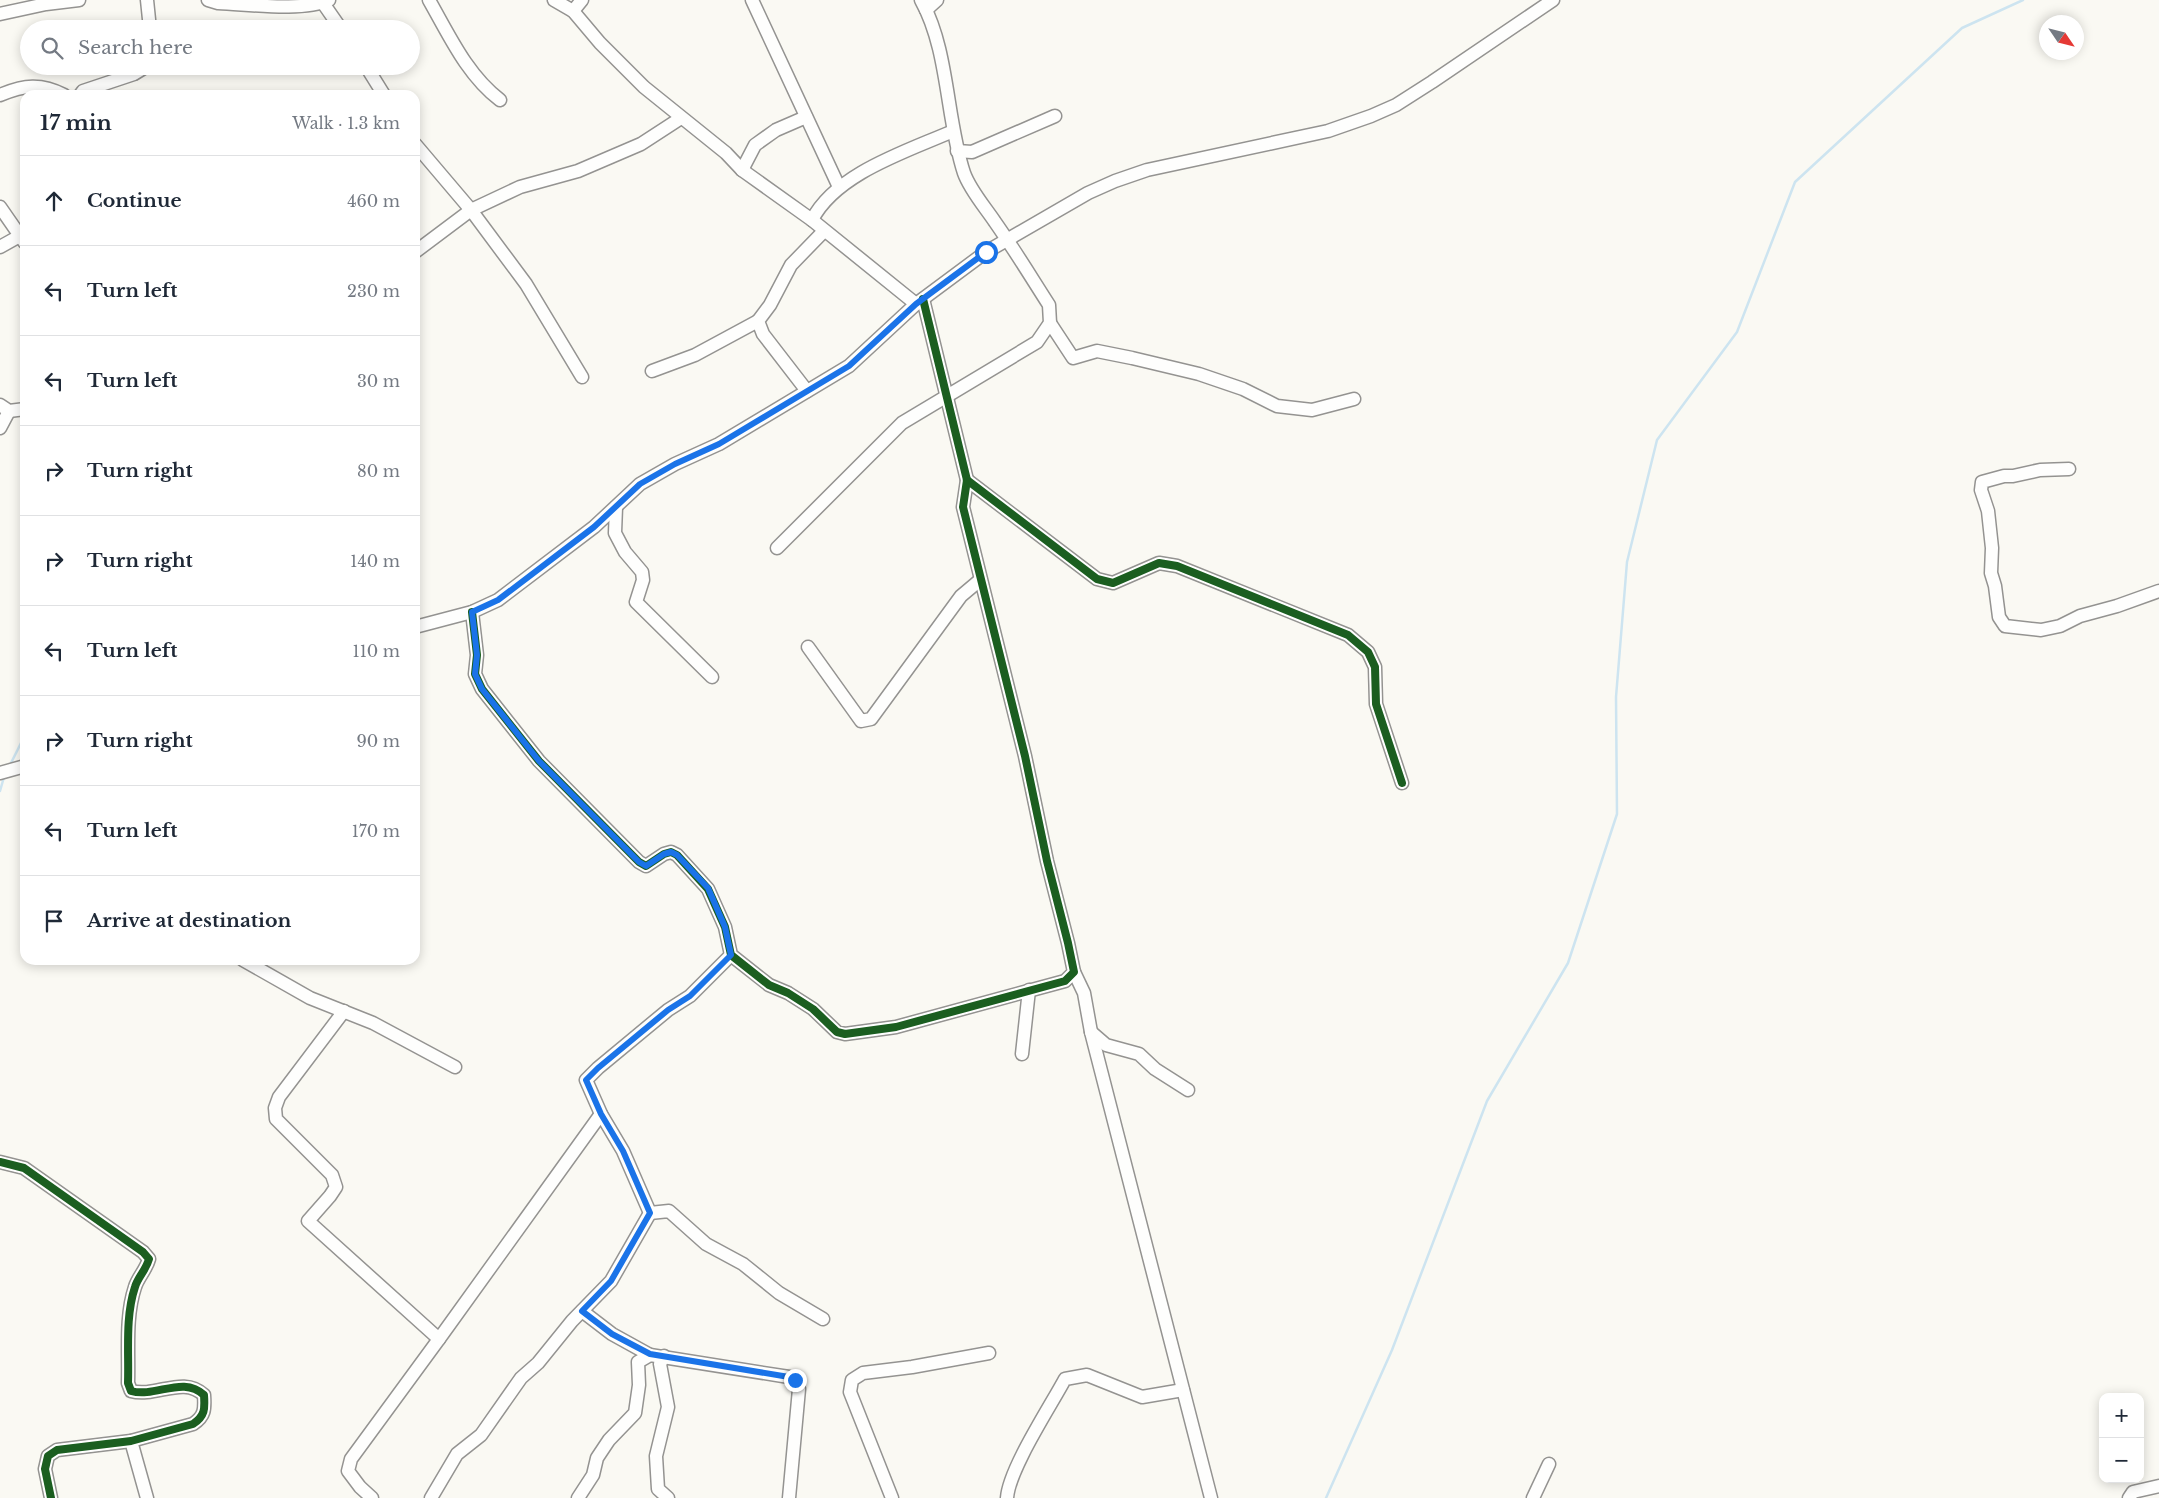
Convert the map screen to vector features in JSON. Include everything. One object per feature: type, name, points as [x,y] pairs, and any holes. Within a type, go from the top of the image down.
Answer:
[{"type":"street","points":[[0,14],[12,6],[79,0]]},
{"type":"street","points":[[147,0],[149,20]]},
{"type":"street","points":[[208,0],[218,3],[251,2],[296,6],[326,1],[336,20]]},
{"type":"street","points":[[429,0],[453,42],[481,84],[500,100]]},
{"type":"street","points":[[554,0],[574,11],[600,43],[637,81],[726,154],[742,170],[812,220],[919,302],[947,397],[967,480],[963,507],[1025,756],[1047,861],[1074,972],[1084,993],[1091,1032],[1211,1498]]},
{"type":"street","points":[[574,11],[582,0]]},
{"type":"street","points":[[752,0],[839,187]]},
{"type":"street","points":[[937,0],[924,5],[948,92],[957,152],[965,176],[1049,306],[1050,324],[1073,358],[1097,351],[1161,364],[1199,374],[1243,389],[1276,406],[1312,410],[1354,399]]},
{"type":"street","points":[[420,625],[472,612],[498,600],[594,527],[640,484],[675,464],[719,444],[849,366],[919,302],[986,252],[1088,193],[1139,173],[1180,162],[1251,149],[1328,131],[1371,116],[1396,105],[1553,0]]},
{"type":"street","points":[[86,90],[131,75]]},
{"type":"street","points":[[372,75],[381,90]]},
{"type":"street","points":[[0,95],[21,86],[51,88],[55,90]]},
{"type":"street","points":[[742,170],[755,145],[776,130],[806,116]]},
{"type":"street","points":[[957,152],[972,152],[1055,116]]},
{"type":"street","points":[[420,248],[471,210],[520,187],[578,171],[641,144],[681,118]]},
{"type":"street","points":[[812,220],[839,187],[869,168],[954,131]]},
{"type":"street","points":[[420,150],[471,210],[526,284],[582,377]]},
{"type":"street","points":[[0,208],[20,233]]},
{"type":"street","points":[[652,371],[695,355],[758,320],[770,305],[791,265],[824,231]]},
{"type":"street","points":[[0,247],[20,238]]},
{"type":"street","points":[[758,320],[763,334],[807,391]]},
{"type":"street","points":[[777,548],[902,423],[1037,342],[1050,324]]},
{"type":"street","points":[[0,428],[4,408],[20,409]]},
{"type":"street","points":[[2069,469],[2040,470],[1982,482],[1981,490],[1988,511],[1992,548],[1991,573],[1995,586],[1999,617],[2005,626],[2041,630],[2060,626],[2080,616],[2117,606],[2159,591]]},
{"type":"street","points":[[967,480],[1097,579],[1113,583],[1159,563],[1177,566],[1348,635],[1368,652],[1375,667],[1376,704],[1402,783]]},
{"type":"street","points":[[616,507],[615,533],[625,552],[642,572],[643,580],[636,602],[712,677]]},
{"type":"street","points":[[808,647],[861,721],[871,718],[961,596],[980,580]]},
{"type":"street","points":[[472,612],[477,655],[475,674],[482,689],[539,761],[639,862],[646,866],[664,854],[671,852],[677,855],[708,888],[725,927],[731,955],[769,985],[788,993],[813,1008],[837,1032],[845,1034],[896,1027],[1065,980],[1074,972]]},
{"type":"street","points":[[0,773],[20,767]]},
{"type":"street","points":[[650,1213],[623,1151],[601,1114],[586,1080],[668,1010],[690,996],[731,955]]},
{"type":"street","points":[[252,965],[310,998],[373,1023],[455,1067]]},
{"type":"street","points":[[1022,1054],[1028,990]]},
{"type":"street","points":[[344,1012],[279,1097],[275,1108],[276,1118],[332,1175],[336,1187],[308,1221],[440,1340]]},
{"type":"street","points":[[1091,1032],[1106,1045],[1138,1054],[1154,1069],[1188,1090]]},
{"type":"street","points":[[372,1498],[360,1487],[348,1471],[351,1459],[440,1340],[601,1114]]},
{"type":"street","points":[[0,1162],[24,1168],[143,1252],[148,1259],[147,1266],[135,1287],[131,1306],[128,1383],[131,1391],[140,1393],[186,1386],[197,1388],[204,1395],[205,1409],[202,1418],[193,1424],[131,1441],[57,1450],[48,1456],[45,1469],[51,1498]]},
{"type":"street","points":[[650,1213],[669,1211],[706,1244],[744,1264],[779,1293],[823,1319]]},
{"type":"street","points":[[430,1498],[457,1454],[481,1435],[521,1378],[538,1363],[582,1311],[611,1281],[650,1213]]},
{"type":"street","points":[[582,1311],[612,1334],[650,1354],[789,1377],[795,1380],[799,1388],[789,1498]]},
{"type":"street","points":[[892,1498],[850,1392],[852,1380],[863,1372],[912,1367],[989,1353]]},
{"type":"street","points":[[578,1498],[593,1475],[598,1458],[609,1440],[635,1413],[639,1386],[638,1362],[650,1354]]},
{"type":"street","points":[[664,1356],[660,1364],[668,1407],[656,1456],[658,1489],[668,1498]]},
{"type":"street","points":[[1007,1498],[1008,1490],[1027,1448],[1065,1379],[1087,1375],[1142,1396],[1183,1390]]},
{"type":"street","points":[[131,1441],[147,1498]]},
{"type":"street","points":[[1532,1498],[1550,1464]]},
{"type":"street","points":[[2130,1498],[2133,1492],[2159,1486]]},
{"type":"waterway","points":[[1326,1498],[1392,1350],[1487,1101],[1568,963],[1617,814],[1616,697],[1627,562],[1657,440],[1737,332],[1795,182],[1962,28],[2023,0]]},
{"type":"waterway","points":[[10,765],[20,745]]},
{"type":"waterway","points":[[0,791],[4,777]]},
{"type":"cycle path","points":[[472,612],[477,655],[475,674],[482,689],[539,761],[639,862],[646,866],[664,854],[671,852],[677,855],[708,889],[725,927],[731,955],[769,985],[788,993],[813,1009],[837,1032],[845,1034],[896,1027],[1065,981],[1074,972],[1068,943],[1047,861],[1025,756],[963,507],[967,480],[923,299]]},
{"type":"cycle path","points":[[967,480],[1097,579],[1113,583],[1159,563],[1177,566],[1348,635],[1368,652],[1375,667],[1376,704],[1402,783]]},
{"type":"cycle path","points":[[0,1162],[24,1168],[143,1252],[149,1259],[136,1283],[130,1310],[128,1383],[131,1391],[150,1392],[187,1387],[196,1389],[204,1395],[203,1412],[200,1418],[193,1424],[131,1441],[57,1450],[48,1456],[45,1469],[51,1498]]},
{"type":"route","points":[[795,1380],[789,1377],[650,1354],[631,1346],[612,1334],[582,1311],[611,1281],[650,1213],[623,1151],[601,1114],[586,1080],[668,1010],[690,996],[731,955],[725,927],[708,888],[677,855],[671,852],[664,854],[646,866],[639,862],[539,761],[482,689],[475,674],[477,655],[472,612],[498,600],[594,527],[640,484],[675,464],[719,444],[849,366],[916,304],[986,252]]}]
